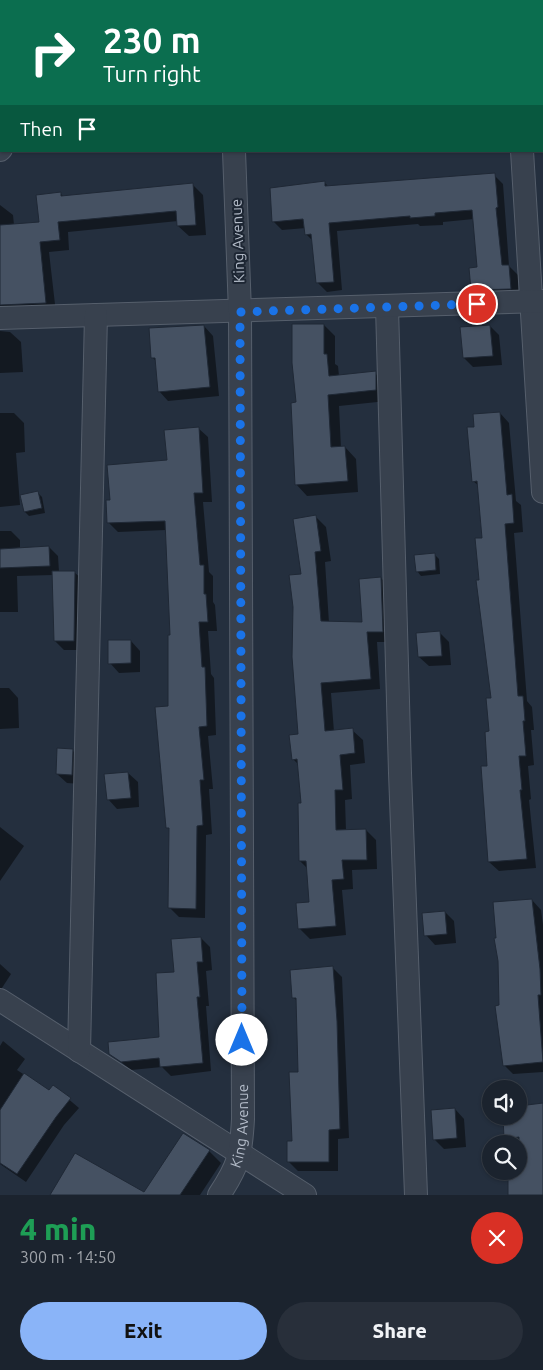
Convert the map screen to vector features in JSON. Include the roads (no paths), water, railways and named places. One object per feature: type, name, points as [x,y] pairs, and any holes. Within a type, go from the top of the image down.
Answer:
[{"type":"street","name":"King Avenue","points":[[219,1195],[235,1170],[241,1153],[243,1060],[240,312],[234,152]]},
{"type":"street","points":[[522,152],[537,302],[543,485]]},
{"type":"street","points":[[0,318],[537,302]]},
{"type":"street","points":[[387,306],[400,773],[416,1195]]},
{"type":"street","points":[[79,1051],[96,315]]},
{"type":"street","points":[[0,1000],[305,1195]]}]
